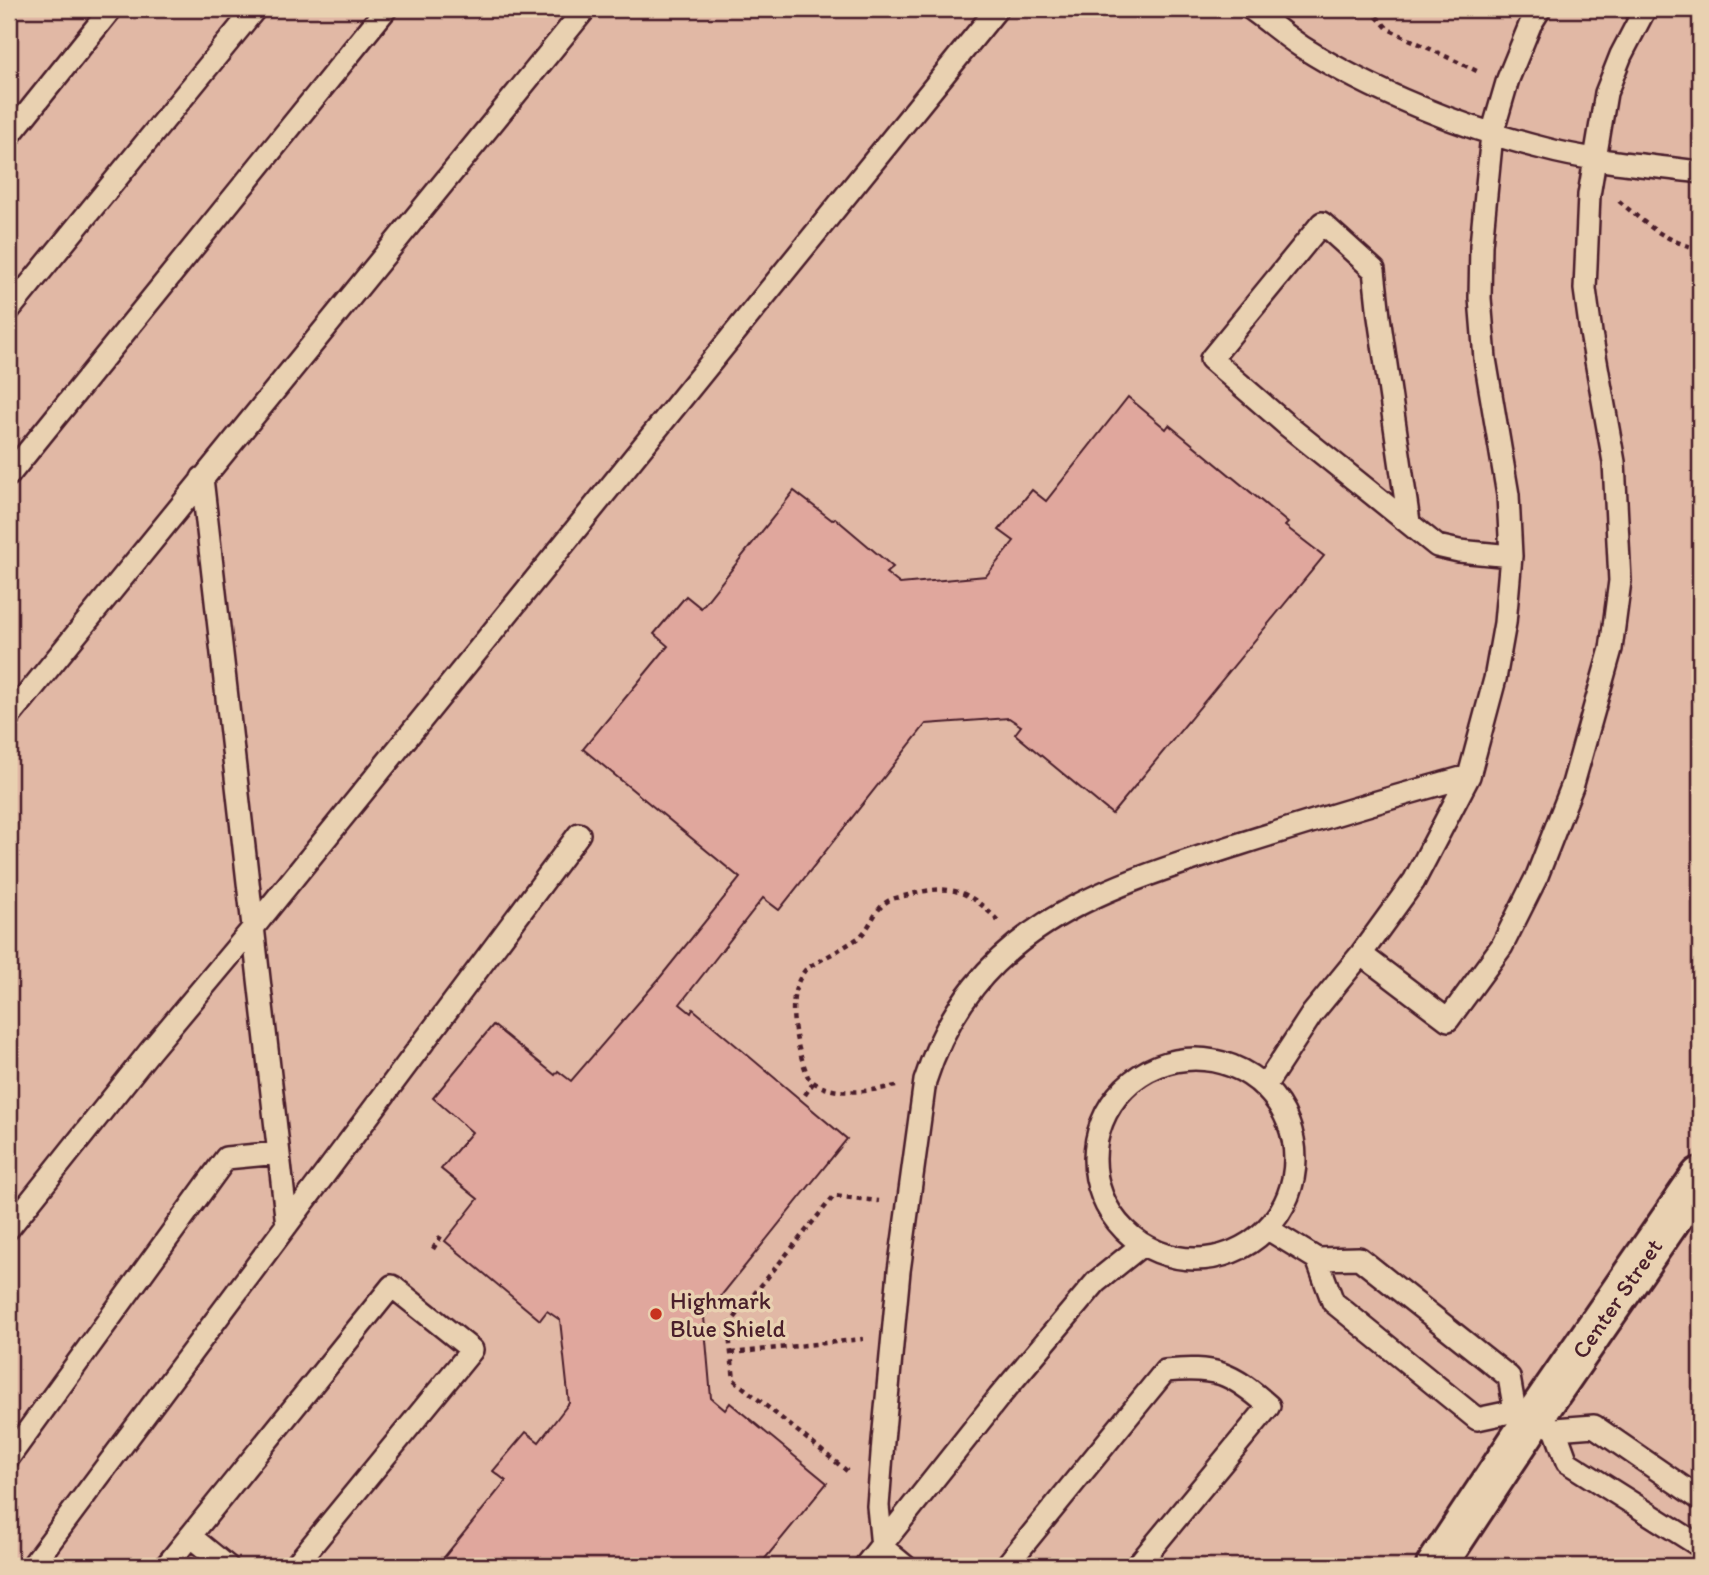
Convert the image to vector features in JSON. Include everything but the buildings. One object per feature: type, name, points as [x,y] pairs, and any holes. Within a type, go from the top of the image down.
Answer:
[{"type":"main road","name":"Center Street","points":[[1436,1566],[1700,1177]]},
{"type":"lane","points":[[9,136],[111,9]]},
{"type":"lane","points":[[9,310],[254,9]]},
{"type":"lane","points":[[9,475],[386,9]]},
{"type":"lane","points":[[9,717],[585,9]]},
{"type":"lane","points":[[9,1228],[997,9]]},
{"type":"lane","points":[[1251,9],[1303,47],[1351,74],[1420,107],[1492,134],[1545,149],[1700,173]]},
{"type":"lane","points":[[1265,1086],[1312,1014],[1361,954],[1414,881],[1469,776],[1495,679],[1505,623],[1511,556],[1508,495],[1485,359],[1480,298],[1481,245],[1492,134],[1508,79],[1540,9]]},
{"type":"lane","points":[[1361,954],[1448,1020],[1502,946],[1537,876],[1573,784],[1611,649],[1620,580],[1614,462],[1592,344],[1585,289],[1589,195],[1606,93],[1621,55],[1645,9]]},
{"type":"lane","points":[[1409,522],[1378,317],[1374,270],[1322,223],[1210,359],[1288,426],[1437,545],[1460,551],[1511,556]]},
{"type":"lane","points":[[202,478],[287,1225]]},
{"type":"lane","points":[[905,1566],[882,1547],[878,1506],[899,1271],[925,1081],[934,1051],[966,995],[985,971],[1014,945],[1067,908],[1174,865],[1322,817],[1469,776]]},
{"type":"lane","points":[[32,1566],[579,834]]},
{"type":"lane","points":[[1205,1057],[1238,1067],[1265,1086],[1282,1107],[1292,1131],[1296,1157],[1293,1183],[1283,1207],[1268,1228],[1247,1245],[1221,1256],[1194,1260],[1167,1256],[1142,1245],[1117,1223],[1100,1193],[1094,1160],[1099,1126],[1115,1096],[1140,1073],[1171,1060],[1205,1057]]},
{"type":"lane","points":[[9,1457],[226,1158],[278,1153]]},
{"type":"lane","points":[[1268,1228],[1317,1259],[1359,1258],[1509,1377],[1533,1422],[1567,1462],[1700,1546]]},
{"type":"lane","points":[[865,1566],[999,1397],[1096,1282],[1142,1245]]},
{"type":"lane","points":[[1317,1259],[1333,1302],[1476,1419],[1594,1426],[1700,1499]]},
{"type":"lane","points":[[166,1566],[392,1286],[472,1350],[295,1566]]},
{"type":"lane","points":[[1006,1566],[1165,1371],[1195,1368],[1224,1374],[1245,1385],[1269,1406],[1137,1566]]},
{"type":"lane","points":[[190,1536],[227,1566]]},
{"type":"path","points":[[1370,9],[1388,29],[1482,73]]},
{"type":"path","points":[[1619,201],[1660,235],[1679,244],[1700,249]]},
{"type":"path","points":[[897,1086],[859,1091],[813,1083],[804,1066],[793,1013],[795,986],[807,968],[867,930],[885,902],[918,892],[956,890],[983,904],[1000,922]]},
{"type":"path","points":[[805,1095],[813,1083]]},
{"type":"path","points":[[846,1471],[734,1380],[728,1326],[834,1196],[879,1201]]},
{"type":"path","points":[[433,1249],[441,1236]]},
{"type":"path","points":[[731,1353],[863,1339]]},
{"type":"shaded area","points":[[9,9],[1700,9],[1700,1566],[9,1566]]},
{"type":"place","name":"Highmark Blue Shield","points":[[656,1314]]}]
